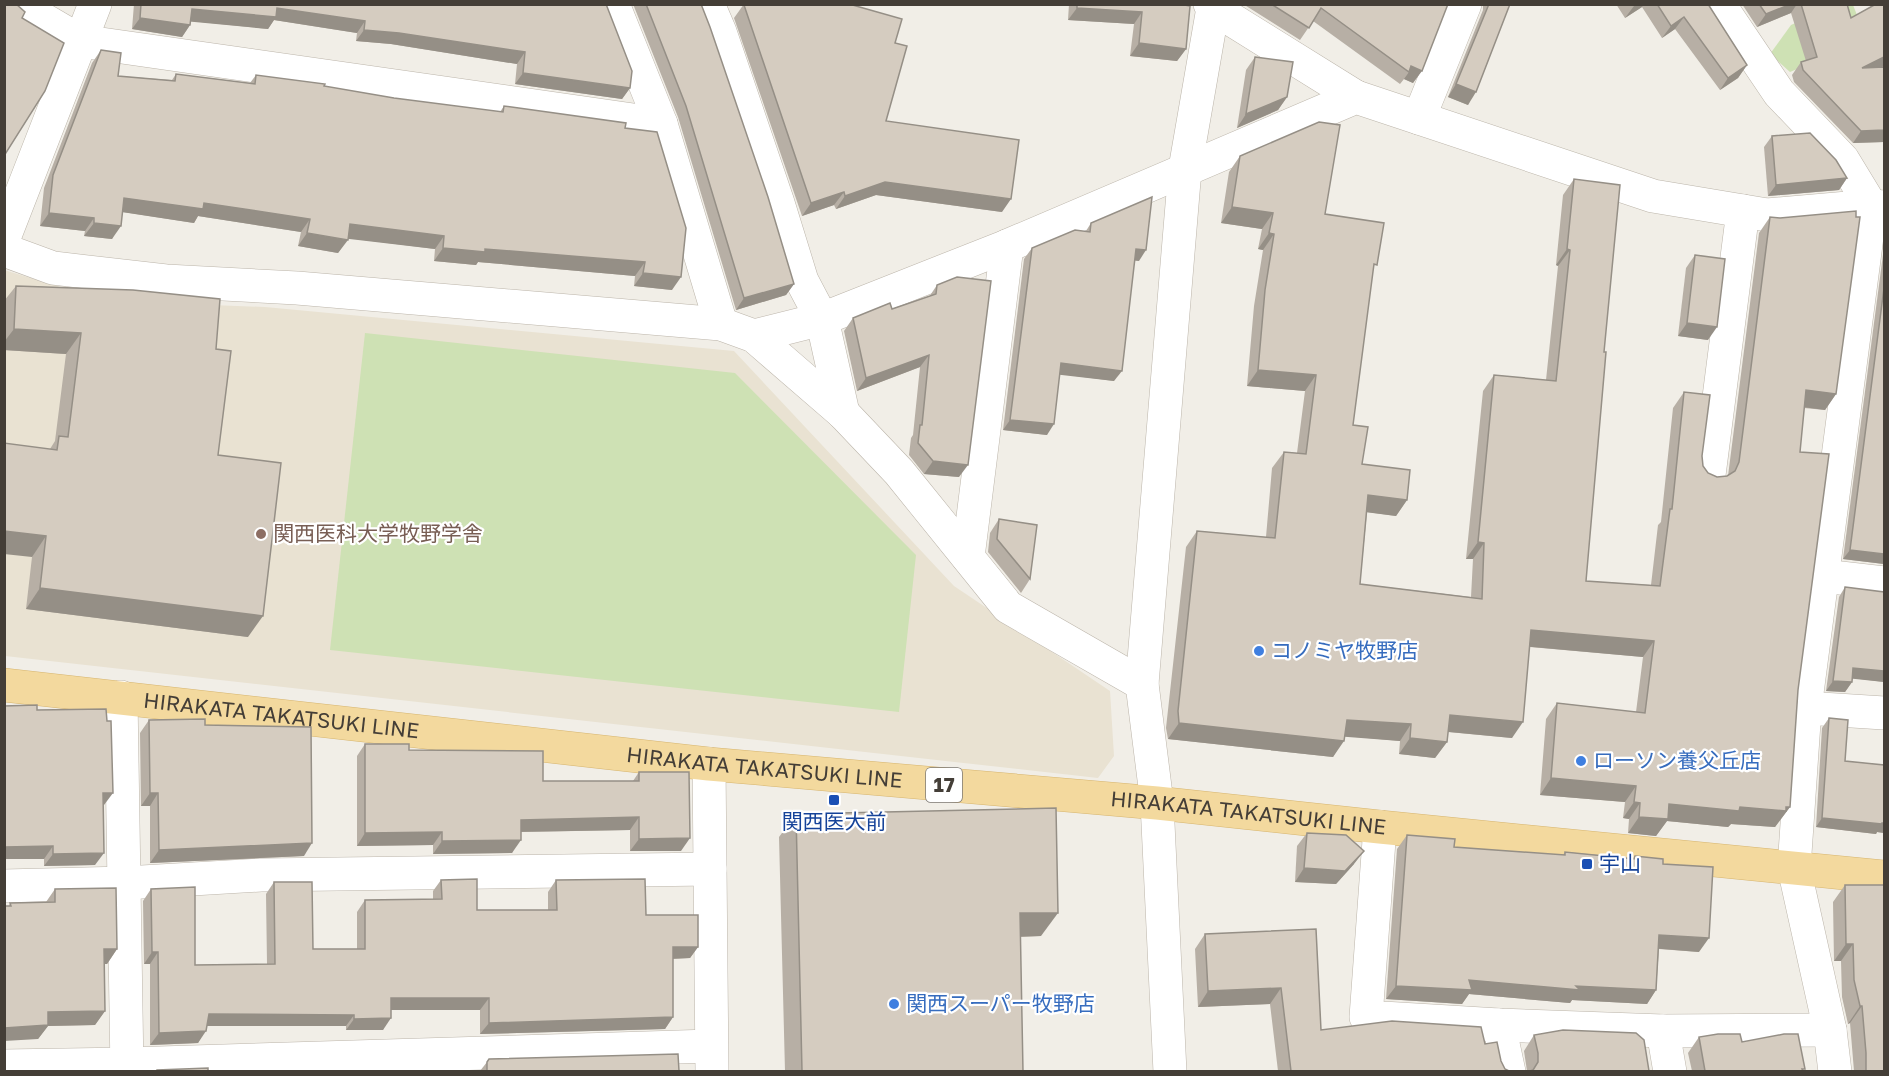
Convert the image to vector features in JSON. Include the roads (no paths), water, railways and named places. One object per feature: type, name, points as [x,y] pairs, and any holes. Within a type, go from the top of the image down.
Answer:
[{"type":"main road","name":"HIRAKATA TAKATSUKI LINE","points":[[4,685],[709,764],[1157,803],[1884,877]]},
{"type":"street","points":[[17,4],[80,41],[661,124]]},
{"type":"street","points":[[4,238],[94,4]]},
{"type":"street","points":[[613,4],[661,124],[721,324]]},
{"type":"street","points":[[708,4],[720,32],[771,182],[802,281],[822,319],[843,413]]},
{"type":"street","points":[[1419,118],[1465,4]]},
{"type":"street","points":[[1719,4],[1779,93],[1843,160],[1878,206],[1805,708],[1794,868],[1830,1030],[1835,1071]]},
{"type":"street","points":[[1170,1071],[1157,803],[1142,684],[1185,169],[1211,6],[1356,97],[1653,196],[1767,215],[1878,206]]},
{"type":"street","points":[[754,336],[822,319],[1007,246],[1356,97]]},
{"type":"street","points":[[1708,475],[1743,211]]},
{"type":"street","points":[[968,557],[1007,246]]},
{"type":"street","points":[[4,250],[52,268],[165,281],[297,288],[721,324],[754,336],[843,413],[899,472],[1008,608],[1142,684]]},
{"type":"street","points":[[1823,576],[1884,583]]},
{"type":"street","points":[[121,697],[127,1068]]},
{"type":"street","points":[[1805,708],[1884,713]]},
{"type":"street","points":[[4,1066],[127,1068],[711,1059],[709,764]]},
{"type":"street","points":[[1380,827],[1366,1017],[1663,1031],[1830,1030]]},
{"type":"street","points":[[4,886],[125,883],[261,875],[710,869]]},
{"type":"street","points":[[1499,1025],[1509,1071]]},
{"type":"street","points":[[1663,1031],[1670,1071]]},
{"type":"place","name":"関西医科大学牧野学舎","points":[[261,534]]},
{"type":"place","name":"コノミヤ牧野店","points":[[1259,651]]},
{"type":"place","name":"ローソン養父丘店","points":[[1581,761]]},
{"type":"place","name":"関西医大前","points":[[834,800]]},
{"type":"place","name":"宇山","points":[[1587,864]]},
{"type":"place","name":"関西スーパー牧野店","points":[[894,1004]]}]
